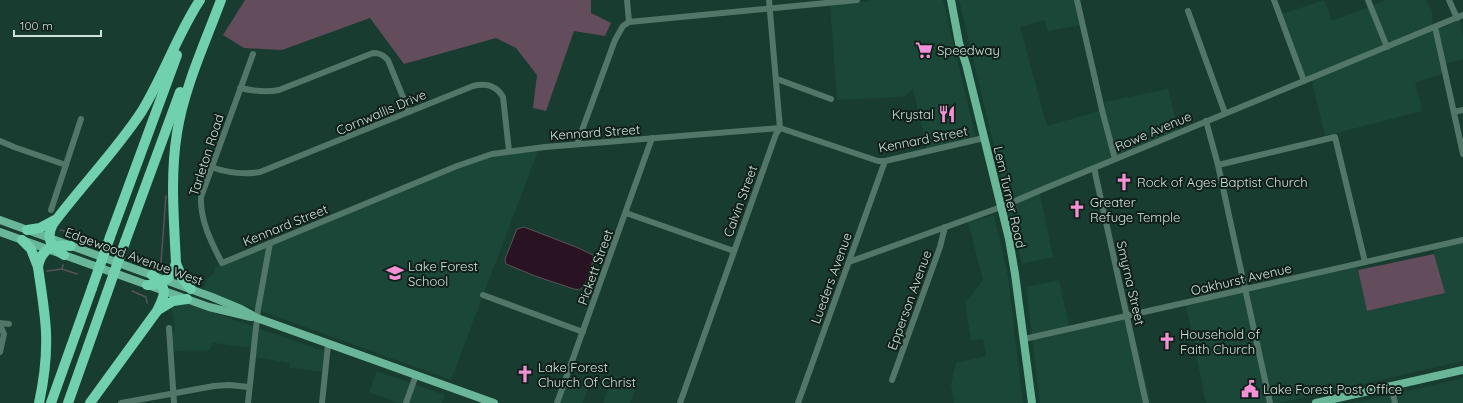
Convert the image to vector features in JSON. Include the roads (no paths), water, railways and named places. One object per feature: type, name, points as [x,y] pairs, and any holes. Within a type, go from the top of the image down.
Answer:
[{"type":"highway","points":[[27,230],[40,228],[124,136],[141,112],[182,30],[201,0]]},
{"type":"highway","points":[[51,403],[172,67],[201,0]]},
{"type":"highway","points":[[68,403],[188,71],[221,0]]},
{"type":"highway","points":[[191,289],[182,278],[176,263],[173,170],[176,133],[186,95],[221,0]]},
{"type":"highway","points":[[38,268],[41,256],[50,245],[50,229],[54,214]]},
{"type":"highway","points":[[22,240],[31,249],[38,268],[45,318],[46,339],[43,387],[39,403]]},
{"type":"highway","points":[[50,245],[71,246]]},
{"type":"highway","points":[[50,245],[64,255]]},
{"type":"highway","points":[[90,403],[157,311],[164,297],[164,285],[172,274],[176,263]]},
{"type":"highway","points":[[152,275],[164,285]]},
{"type":"highway","points":[[147,285],[164,285]]},
{"type":"highway","points":[[157,311],[173,301],[187,299]]},
{"type":"main road","name":"Lem Turner Road","points":[[951,0],[960,43],[1002,207],[1015,274],[1032,403]]},
{"type":"main road","name":"Edgewood Avenue West","points":[[0,220],[27,230],[50,245]]},
{"type":"main road","name":"Edgewood Avenue West","points":[[0,232],[22,240],[50,245]]},
{"type":"main road","name":"Edgewood Avenue West","points":[[71,246],[152,275]]},
{"type":"main road","name":"Edgewood Avenue West","points":[[64,255],[147,285]]},
{"type":"main road","name":"Edgewood Avenue West","points":[[164,285],[187,299],[224,312],[257,318]]},
{"type":"main road","name":"Edgewood Avenue West","points":[[164,285],[191,289],[227,303],[257,318],[328,345],[494,403]]},
{"type":"main road","points":[[1316,403],[1463,370]]},
{"type":"street","points":[[627,0],[629,22]]},
{"type":"street","name":"Calvin Street","points":[[680,403],[776,134],[780,128],[777,79],[769,0]]},
{"type":"street","points":[[577,144],[616,40],[623,26],[629,22],[857,0]]},
{"type":"street","points":[[1077,0],[1103,114],[1115,159]]},
{"type":"street","points":[[1274,0],[1304,81]]},
{"type":"street","points":[[1368,0],[1387,47]]},
{"type":"street","points":[[1450,0],[1457,18]]},
{"type":"street","points":[[1188,11],[1225,113]]},
{"type":"street","name":"Rowe Avenue","points":[[849,262],[1002,207],[1463,15]]},
{"type":"street","points":[[1435,27],[1463,154]]},
{"type":"street","points":[[240,88],[270,92],[279,90],[373,53],[382,54],[388,60],[410,112]]},
{"type":"street","name":"Tarleton Road","points":[[222,263],[209,236],[201,212],[201,196],[253,54]]},
{"type":"street","points":[[777,79],[831,99]]},
{"type":"street","name":"Cornwallis Drive","points":[[211,167],[236,174],[260,172],[473,86],[483,84],[489,85],[499,91],[503,97],[509,151]]},
{"type":"street","points":[[1454,112],[1463,110]]},
{"type":"street","points":[[54,214],[66,165],[81,119]]},
{"type":"street","points":[[1206,121],[1218,165],[1270,403]]},
{"type":"street","name":"Kennard Street","points":[[222,263],[457,166],[486,156],[509,151],[577,144],[780,128],[872,160],[885,161],[984,138]]},
{"type":"street","points":[[1218,165],[1335,137],[1365,262]]},
{"type":"street","name":"Pickett Street","points":[[557,403],[652,138]]},
{"type":"street","points":[[0,141],[14,148],[66,165]]},
{"type":"street","name":"Lueders Avenue","points":[[798,403],[885,161]]},
{"type":"street","name":"Smyrna Street","points":[[1094,168],[1146,403]]},
{"type":"street","points":[[626,213],[734,251]]},
{"type":"street","name":"Epperson Avenue","points":[[892,380],[940,247],[945,227]]},
{"type":"street","name":"Oakhurst Avenue","points":[[1024,339],[1463,240]]},
{"type":"street","points":[[248,403],[257,318],[270,243]]},
{"type":"street","points":[[483,296],[583,332]]},
{"type":"street","points":[[0,352],[4,334],[0,324],[9,324]]},
{"type":"street","points":[[169,328],[174,403]]},
{"type":"street","points":[[322,403],[328,345]]},
{"type":"street","points":[[406,403],[416,376]]},
{"type":"street","points":[[121,403],[214,386],[249,387]]},
{"type":"street","points":[[1391,386],[1395,403]]},
{"type":"waterway","points":[[138,260],[153,264],[159,264],[161,262],[166,196]]},
{"type":"waterway","points":[[60,230],[75,233],[89,240]]},
{"type":"waterway","points":[[73,237],[76,230]]},
{"type":"waterway","points":[[62,269],[63,265]]},
{"type":"waterway","points":[[47,271],[62,269],[77,274]]},
{"type":"waterway","points":[[132,291],[146,297],[147,303]]},
{"type":"place","name":"Speedway","points":[[924,50]]},
{"type":"place","name":"Krystal","points":[[947,114]]},
{"type":"place","name":"Rock of Ages Baptist Church","points":[[1124,182]]},
{"type":"place","name":"Greater Refuge Temple","points":[[1077,209]]},
{"type":"place","name":"Lake Forest School","points":[[395,273]]},
{"type":"place","name":"Household of Faith Church","points":[[1167,341]]},
{"type":"place","name":"Lake Forest Church Of Christ","points":[[525,374]]},
{"type":"place","name":"Lake Forest Post Office","points":[[1250,389]]}]
